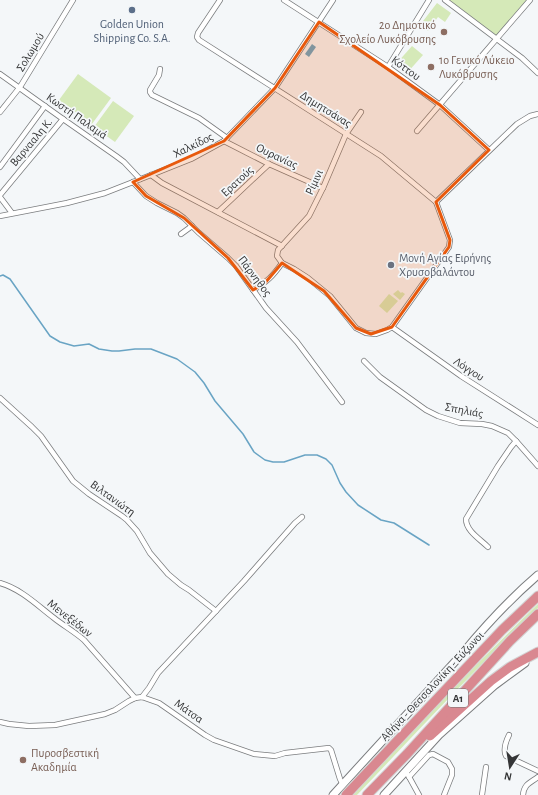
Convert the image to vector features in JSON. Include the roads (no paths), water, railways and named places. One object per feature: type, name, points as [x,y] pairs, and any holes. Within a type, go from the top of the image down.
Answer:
[{"type":"highway","points":[[524,610],[531,597],[538,590]]},
{"type":"highway","name":"Αθήνα - Θεσσαλονίκη - Εύζωνοι","points":[[346,795],[502,630],[538,596]]},
{"type":"highway","name":"Α1","points":[[367,795],[407,754],[510,641],[538,614]]},
{"type":"highway","points":[[407,754],[433,734],[490,681],[510,667],[538,652]]},
{"type":"main road","points":[[333,795],[462,654],[482,630],[538,575]]},
{"type":"main road","points":[[384,795],[407,774],[439,735],[496,685],[538,652]]},
{"type":"street","name":"Σολωμού","points":[[0,112],[20,87],[73,0]]},
{"type":"street","name":"Δημητσάνας","points":[[220,0],[198,33],[197,37],[199,40],[381,156],[436,202]]},
{"type":"street","name":"Κόττου","points":[[284,0],[388,67],[440,105],[489,150]]},
{"type":"street","name":"Χαλκίδος","points":[[0,216],[67,203],[105,193],[191,159],[225,140],[275,88],[334,0]]},
{"type":"street","points":[[388,67],[429,0]]},
{"type":"street","points":[[445,0],[522,58],[538,72]]},
{"type":"street","points":[[417,132],[530,0]]},
{"type":"street","name":"Ουρανίας","points":[[160,69],[159,75],[150,90],[152,95],[199,118],[225,140],[269,164],[323,188]]},
{"type":"street","name":"Κωστή Παλαμά","points":[[0,74],[116,156],[124,162],[140,179]]},
{"type":"street","points":[[0,167],[46,106]]},
{"type":"street","name":"Ρίμινι","points":[[282,263],[277,256],[278,250],[309,216],[323,188],[346,134],[361,112]]},
{"type":"street","points":[[253,290],[269,279],[282,263],[308,278],[330,296],[352,324],[360,331],[376,334],[392,327],[450,245],[450,240],[436,202],[517,124],[530,116],[538,114]]},
{"type":"street","name":"Βαρνααλη Κ.","points":[[0,196],[63,119]]},
{"type":"street","name":"Ερατούς","points":[[218,212],[269,164]]},
{"type":"street","points":[[151,175],[162,183],[282,246]]},
{"type":"street","name":"Πάρνηθος","points":[[134,182],[146,196],[184,218],[236,266],[266,308],[297,342],[342,402]]},
{"type":"street","points":[[0,196],[12,213]]},
{"type":"street","points":[[181,234],[192,226]]},
{"type":"street","name":"Λόγγου","points":[[392,327],[461,376],[538,425]]},
{"type":"street","name":"Σπηλιάς","points":[[364,361],[380,377],[426,410],[438,416],[460,423],[492,426],[508,433],[538,466]]},
{"type":"street","name":"Βιλτανιώτη","points":[[0,398],[40,436],[73,481],[127,520],[137,531],[150,553],[168,574],[216,611]]},
{"type":"street","points":[[488,546],[468,528],[466,519],[498,466],[516,441]]},
{"type":"street","points":[[142,697],[150,688],[158,673],[302,517]]},
{"type":"street","name":"Μενεξέδων","points":[[0,583],[19,591],[77,634],[87,643],[134,698]]},
{"type":"street","name":"Μάτσα","points":[[0,722],[29,726],[55,725],[105,714],[115,710],[134,698],[142,697],[159,703],[214,740],[254,754],[275,756],[329,748],[343,785]]},
{"type":"street","points":[[508,735],[504,751],[506,756],[538,771]]},
{"type":"street","points":[[419,795],[407,774],[429,755],[433,754],[448,762],[452,769],[452,775],[444,795]]},
{"type":"street","points":[[482,795],[486,767]]},
{"type":"street","points":[[523,795],[523,790],[527,784],[533,782],[538,777]]},
{"type":"water","points":[[312,44],[316,47],[309,57],[305,54]]},
{"type":"waterway","points":[[0,276],[3,275],[10,279],[50,336],[60,342],[74,346],[89,344],[99,349],[112,351],[151,349],[177,359],[195,372],[215,401],[243,434],[254,452],[265,460],[273,462],[284,462],[305,455],[317,455],[326,459],[332,465],[346,492],[358,505],[381,520],[394,523],[429,545]]},
{"type":"place","name":"Golden Union Shipping Co. S.A.","points":[[132,10]]},
{"type":"place","name":"2ο Δημοτικό Σχολείο Λυκόβρυσης","points":[[444,32]]},
{"type":"place","name":"1ο Γενικό Λύκειο Λυκόβρυσης","points":[[431,67]]},
{"type":"place","name":"Μονή Αγίας Ειρήνης Χρυσοβαλάντου","points":[[391,265]]},
{"type":"place","name":"Πυροσβεστική Ακαδημία","points":[[23,760]]}]
